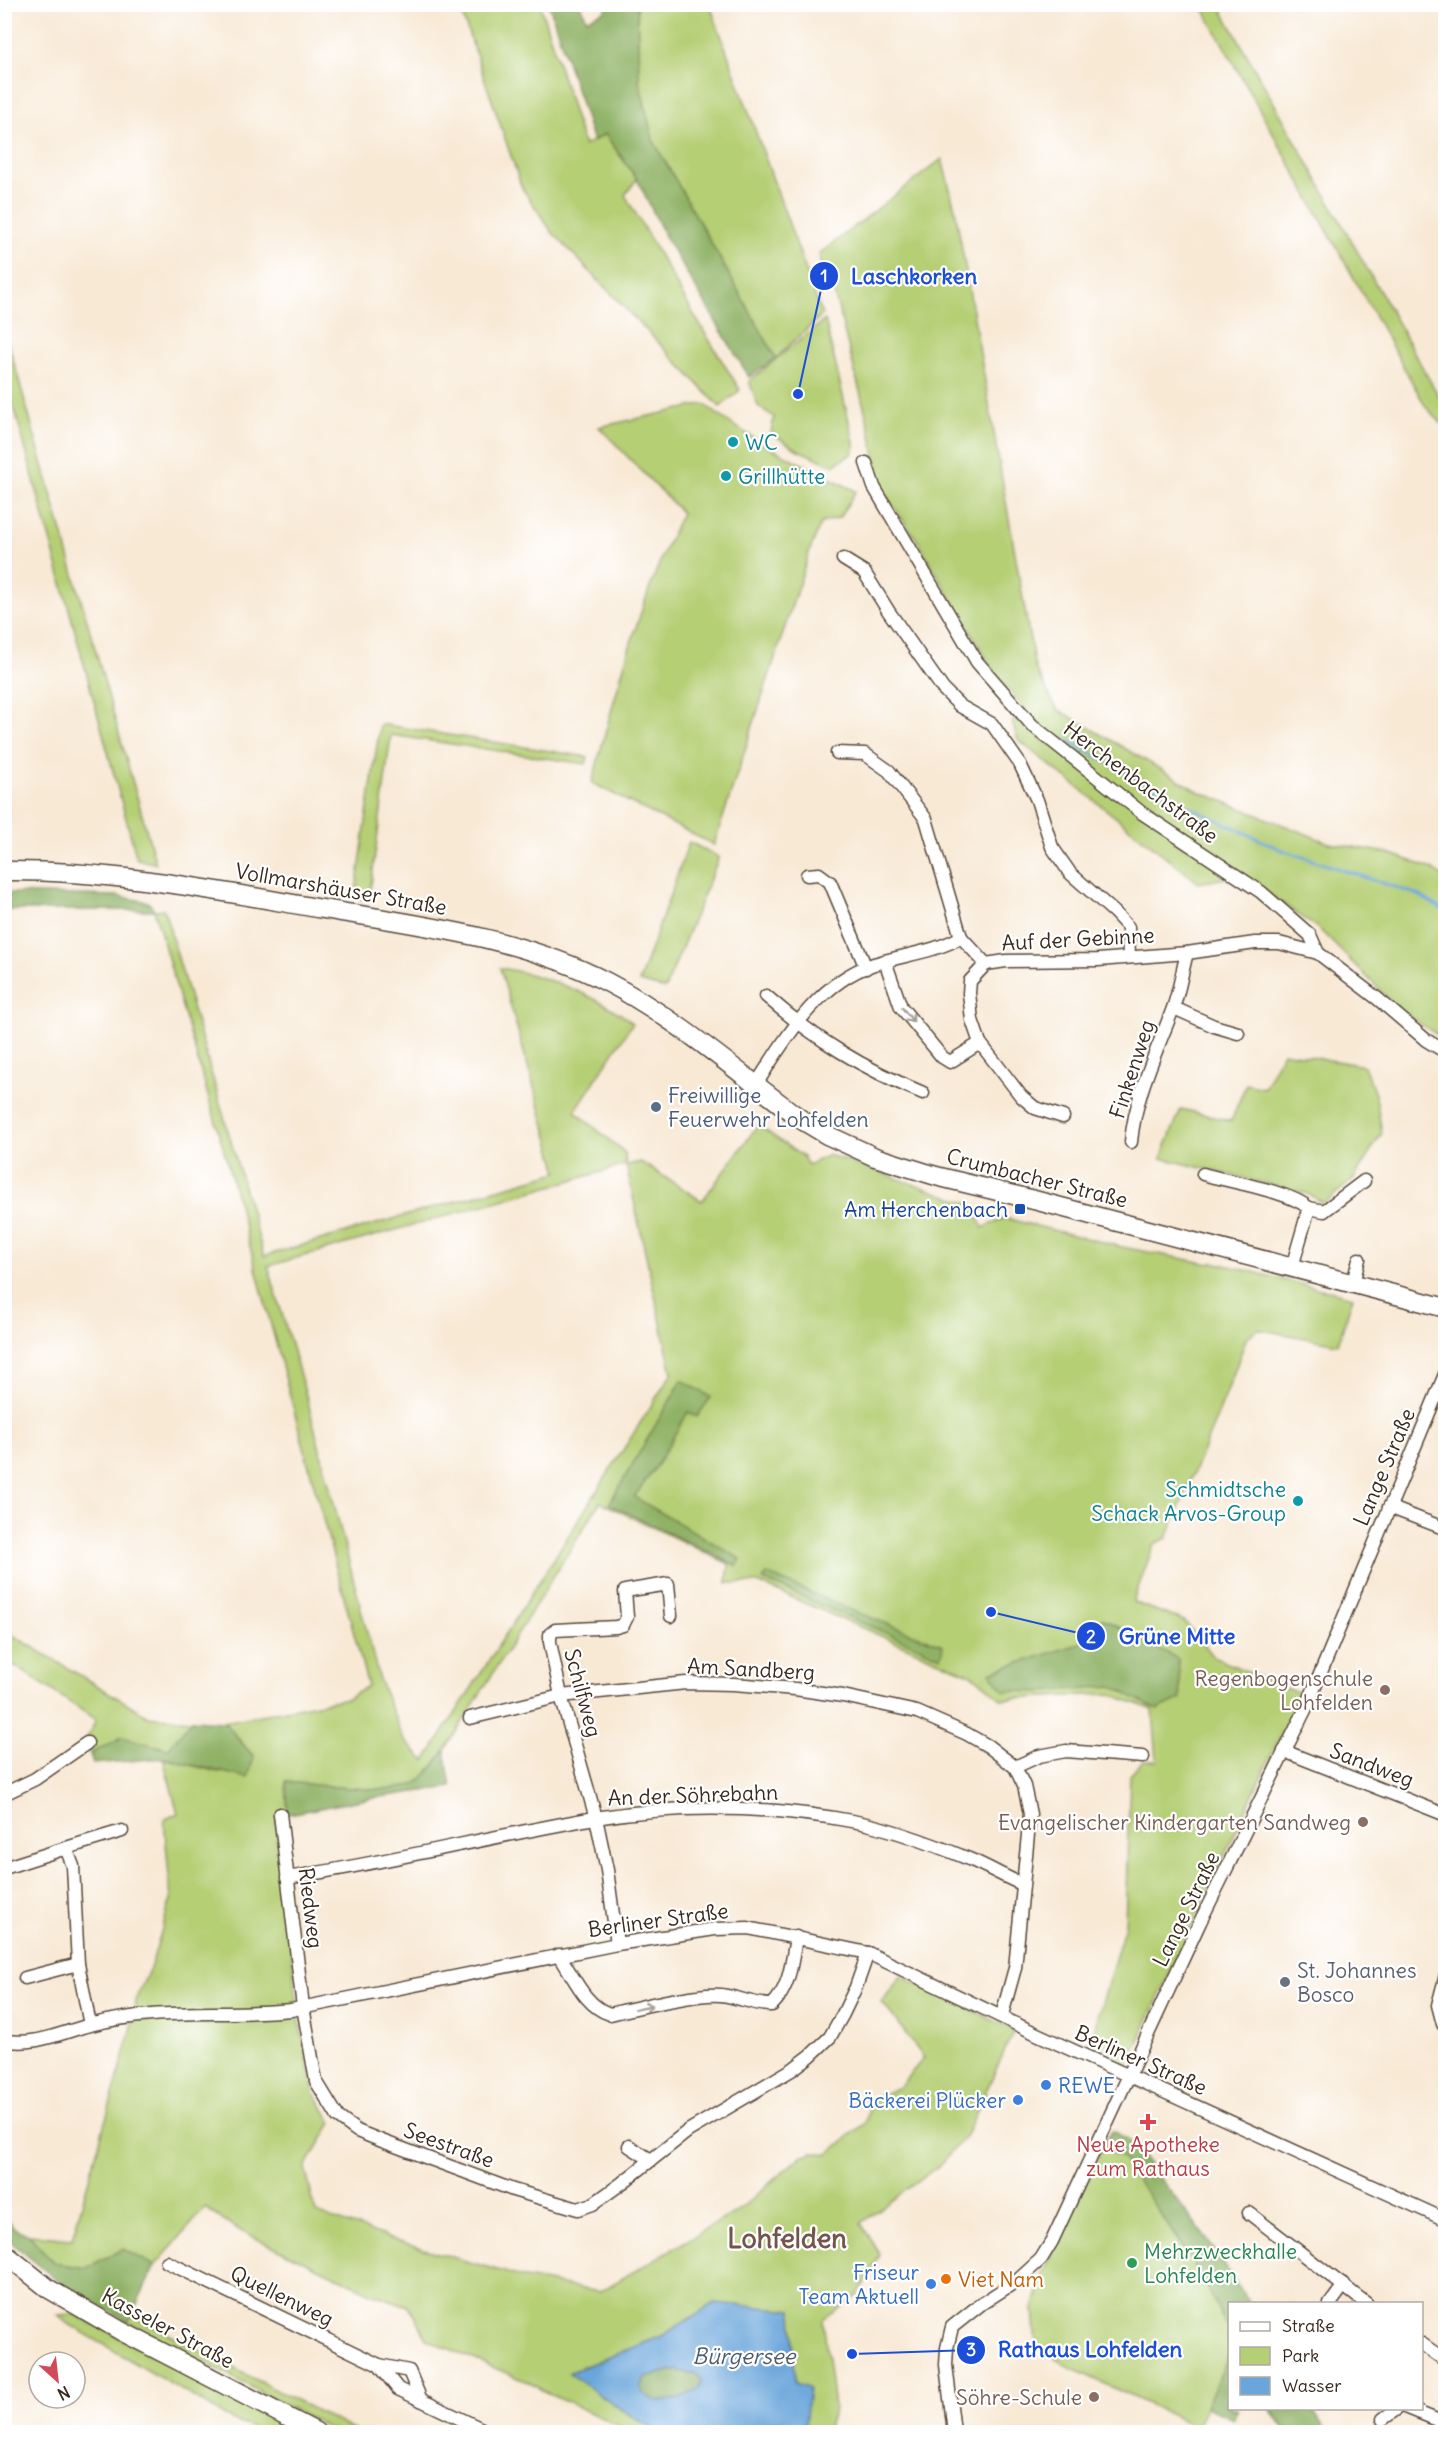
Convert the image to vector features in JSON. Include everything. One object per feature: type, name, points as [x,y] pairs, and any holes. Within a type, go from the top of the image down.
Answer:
[{"type":"main road","name":"Vollmarshäuser Straße","points":[[4,871],[107,874],[187,885],[446,930],[549,956],[606,982],[655,1009]]},
{"type":"main road","name":"Crumbacher Straße","points":[[655,1009],[802,1120],[875,1157],[905,1167],[1446,1308]]},
{"type":"main road","name":"Kasseler Straße","points":[[4,2253],[49,2289],[121,2331],[316,2433]]},
{"type":"street","name":"Herchenbachstraße","points":[[866,463],[874,487],[977,662],[1032,725],[1142,813],[1261,892],[1310,935],[1318,953],[1378,999],[1426,1040],[1446,1052]]},
{"type":"street","points":[[843,559],[864,572],[943,689],[960,706],[992,724],[1020,764],[1037,800],[1052,847],[1070,873],[1128,927],[1129,957]]},
{"type":"street","points":[[755,1086],[815,1002],[843,979],[885,961],[947,945],[962,937],[926,819],[889,771],[865,753],[837,753]]},
{"type":"street","points":[[807,874],[819,874],[830,882],[866,968]]},
{"type":"street","name":"Auf der Gebinne","points":[[962,937],[986,964],[1006,961],[1098,960],[1187,953]]},
{"type":"street","points":[[1187,953],[1223,946],[1279,943],[1318,953]]},
{"type":"street","name":"Finkenweg","points":[[1131,1142],[1133,1120],[1139,1098],[1174,1008],[1187,953]]},
{"type":"street","points":[[885,961],[901,1006],[942,1057],[950,1062],[980,1043]]},
{"type":"street","points":[[986,964],[970,981],[972,1020],[980,1043],[1021,1096],[1035,1108],[1063,1117]]},
{"type":"street","points":[[766,996],[798,1024],[829,1046],[881,1075],[922,1093]]},
{"type":"street","name":"Finkenweg","points":[[1174,1008],[1214,1026],[1238,1033]]},
{"type":"street","points":[[1203,1174],[1287,1197],[1302,1202],[1309,1208],[1324,1211],[1364,1181]]},
{"type":"street","points":[[1292,1267],[1309,1208]]},
{"type":"street","points":[[1353,1283],[1359,1259]]},
{"type":"street","name":"Lange Straße","points":[[954,2433],[946,2365],[952,2328],[981,2304],[1018,2280],[1041,2259],[1320,1674],[1446,1372]]},
{"type":"street","points":[[1389,1507],[1446,1529]]},
{"type":"street","name":"Schilfweg","points":[[617,1944],[608,1870],[585,1772],[561,1696],[550,1634],[555,1630],[623,1625],[627,1617],[625,1591],[668,1584],[671,1616]]},
{"type":"street","name":"Am Sandberg","points":[[470,1718],[561,1696],[686,1683],[780,1687],[843,1696],[917,1712],[967,1734],[988,1746],[1015,1767]]},
{"type":"street","points":[[4,1794],[35,1779],[87,1743]]},
{"type":"street","name":"Sandweg","points":[[1284,1751],[1446,1815]]},
{"type":"street","points":[[1002,2015],[1015,1968],[1030,1814],[1024,1786],[1015,1767],[1039,1756],[1066,1752],[1143,1757]]},
{"type":"street","name":"An der Söhrebahn","points":[[287,1878],[596,1818],[660,1811],[730,1809],[787,1811],[849,1821],[919,1841],[971,1860],[1022,1884]]},
{"type":"street","name":"Riedweg","points":[[280,1814],[303,2007]]},
{"type":"street","points":[[4,1868],[122,1831]]},
{"type":"street","points":[[66,1848],[73,1866],[76,1888],[78,1964],[90,2025]]},
{"type":"street","name":"Berliner Straße","points":[[4,2040],[26,2042],[90,2025],[146,2014],[182,2012],[252,2014],[303,2007],[617,1944],[715,1929],[748,1928],[868,1953],[1129,2076],[1446,2220]]},
{"type":"street","points":[[559,1955],[590,2002],[601,2011],[610,2014],[692,1998],[720,1995],[758,2005],[772,2005],[782,1996],[790,1971],[796,1937]]},
{"type":"street","name":"Seestraße","points":[[303,2007],[316,2081],[338,2117],[357,2131],[513,2190],[578,2210],[593,2204],[688,2131],[793,2069],[817,2049],[830,2037],[843,2014],[868,1953]]},
{"type":"street","points":[[25,1978],[78,1964]]},
{"type":"street","points":[[1446,1975],[1438,2005],[1443,2024],[1446,2025]]},
{"type":"street","points":[[629,2146],[651,2160]]},
{"type":"street","points":[[1249,2213],[1365,2302]]},
{"type":"street","name":"Quellenweg","points":[[167,2262],[379,2365],[410,2371],[422,2400]]},
{"type":"street","points":[[1331,2302],[1344,2285]]},
{"type":"street","points":[[1423,2345],[1446,2361]]},
{"type":"street","name":"Quellenweg","points":[[379,2365],[398,2389],[488,2433]]},
{"type":"street","points":[[1383,2420],[1397,2410]]},
{"type":"street","points":[[1409,2410],[1444,2424]]},
{"type":"green space","points":[[459,5],[540,5],[584,146],[605,134],[637,179],[625,195],[740,390],[720,407],[552,232],[522,188]]},
{"type":"green space","points":[[549,5],[580,5],[587,19],[605,11],[606,5],[637,5],[639,81],[653,140],[776,358],[749,377],[667,240],[637,179],[605,134],[593,141]]},
{"type":"green space","points":[[637,5],[710,5],[822,315],[776,358],[653,140],[639,81]]},
{"type":"green space","points":[[1201,5],[1219,5],[1438,395],[1445,403],[1445,427],[1426,407]]},
{"type":"green space","points":[[942,159],[955,209],[1035,668],[1057,709],[1200,792],[1329,843],[1389,853],[1430,868],[1445,878],[1445,1040],[1401,1011],[1319,929],[1242,875],[1199,883],[1018,740],[1012,722],[1028,712],[996,675],[919,543],[881,488],[870,430],[833,288],[821,267],[819,254]]},
{"type":"green space","points":[[825,320],[855,447],[852,454],[833,465],[798,450],[771,433],[774,417],[758,406],[749,381]]},
{"type":"green space","points":[[5,331],[156,864],[137,859],[5,374]]},
{"type":"green space","points":[[704,404],[758,440],[856,491],[839,518],[821,523],[810,550],[714,845],[592,783],[641,611],[682,513],[599,427]]},
{"type":"green space","points":[[380,724],[588,757],[586,764],[391,735],[369,900],[355,898]]},
{"type":"green space","points":[[689,842],[719,857],[665,989],[639,982]]},
{"type":"green space","points":[[5,893],[117,896],[148,902],[154,910],[5,910]]},
{"type":"green space","points":[[164,909],[264,1256],[558,1172],[500,968],[534,975],[570,988],[604,1004],[633,1023],[575,1111],[625,1153],[626,1165],[641,1162],[702,1201],[758,1125],[803,1157],[808,1165],[829,1155],[971,1204],[983,1228],[1004,1218],[1122,1247],[1210,1264],[1213,1262],[1353,1297],[1338,1344],[1257,1329],[1246,1339],[1227,1392],[1167,1538],[1154,1544],[1133,1602],[1184,1621],[1215,1658],[1300,1693],[1126,2068],[1088,2051],[1125,1925],[1130,1775],[1143,1761],[1157,1761],[1153,1710],[1110,1694],[1001,1699],[974,1676],[758,1583],[727,1583],[729,1564],[600,1502],[445,1750],[419,1782],[393,1789],[375,1789],[286,1782],[288,1814],[276,1817],[300,2024],[314,2092],[332,2123],[305,2168],[316,2213],[424,2249],[525,2278],[599,2292],[739,2210],[801,2156],[813,2152],[828,2154],[865,2123],[872,2099],[899,2087],[924,2058],[882,2002],[901,1976],[1014,2030],[966,2135],[941,2164],[861,2223],[880,2255],[858,2295],[823,2320],[834,2407],[827,2432],[793,2432],[805,2426],[808,2387],[795,2383],[792,2310],[714,2303],[662,2336],[570,2372],[611,2403],[662,2432],[633,2432],[551,2395],[528,2382],[426,2339],[416,2316],[408,2306],[371,2293],[241,2231],[205,2208],[155,2266],[123,2249],[86,2268],[54,2263],[29,2235],[72,2239],[131,2031],[137,1996],[151,1966],[171,1899],[164,1820],[178,1813],[163,1758],[221,1773],[254,1757],[224,1722],[348,1698],[368,1686],[227,1161],[154,910]],"holes":[[[626,1165],[672,1373],[425,1761],[404,1740],[379,1679],[307,1399],[268,1266]]]},
{"type":"green space","points":[[1283,1052],[1364,1066],[1376,1097],[1382,1133],[1353,1180],[1324,1203],[1308,1194],[1161,1158],[1181,1109],[1231,1121],[1246,1084],[1264,1088]]},
{"type":"green space","points":[[682,1380],[711,1397],[697,1417],[688,1412],[655,1468],[634,1497],[741,1559],[737,1566],[609,1504]]},
{"type":"green space","points":[[767,1574],[851,1610],[943,1645],[941,1657],[763,1580]]},
{"type":"green space","points":[[1102,1618],[1178,1659],[1181,1698],[1157,1710],[1112,1686],[1041,1692],[1004,1691],[990,1672],[1079,1644]]},
{"type":"green space","points":[[4,1630],[148,1716],[192,1720],[168,1749],[122,1737],[90,1754],[86,1740],[96,1720],[5,1659]]},
{"type":"green space","points":[[192,1720],[224,1722],[254,1757],[248,1778],[163,1758],[93,1764],[90,1754],[122,1737],[168,1749]]},
{"type":"green space","points":[[445,1750],[451,1787],[372,1798],[288,1814],[286,1782],[375,1789],[408,1786],[418,1782],[426,1775]]},
{"type":"green space","points":[[1112,2131],[1128,2139],[1208,2240],[1248,2302],[1228,2302],[1228,2328],[1192,2261],[1122,2157],[1102,2148]]},
{"type":"green space","points":[[1102,2148],[1122,2157],[1192,2261],[1228,2328],[1228,2358],[1197,2427],[1069,2367],[1036,2345],[1033,2309],[1044,2271]]},
{"type":"green space","points":[[4,2218],[14,2228],[29,2235],[54,2263],[86,2268],[123,2249],[155,2266],[128,2322],[65,2287],[5,2237]]},
{"type":"green space","points":[[74,2314],[297,2432],[262,2432],[234,2421],[70,2325],[58,2315]]},
{"type":"green space","points":[[131,2315],[357,2432],[336,2432],[128,2322]]},
{"type":"green space","points":[[1228,2358],[1228,2410],[1238,2410],[1233,2419],[1206,2407]]},
{"type":"green space","points":[[677,2369],[687,2374],[695,2373],[702,2380],[700,2388],[677,2399],[661,2401],[653,2399],[641,2389],[645,2377]]},
{"type":"green space","points":[[1272,2410],[1313,2410],[1327,2432],[1287,2432]]},
{"type":"water","name":"Bürgersee","points":[[714,2303],[792,2310],[795,2383],[809,2387],[805,2426],[793,2432],[658,2432],[569,2373],[662,2336]],"holes":[[[677,2369],[687,2374],[695,2373],[702,2380],[700,2388],[677,2399],[660,2401],[646,2395],[641,2389],[645,2377]]]},
{"type":"waterway","points":[[1061,737],[1196,810],[1282,850],[1419,895],[1446,912]]},
{"type":"place","name":"Laschkorken","points":[[798,394]]},
{"type":"place","name":"WC","points":[[733,442]]},
{"type":"place","name":"Grillhütte","points":[[726,476]]},
{"type":"place","name":"Freiwillige Feuerwehr Lohfelden","points":[[656,1107]]},
{"type":"place","name":"Am Herchenbach","points":[[1020,1209]]},
{"type":"place","name":"Schmidtsche Schack Arvos-Group","points":[[1298,1501]]},
{"type":"place","name":"Grüne Mitte","points":[[991,1612]]},
{"type":"place","name":"Regenbogenschule Lohfelden","points":[[1385,1690]]},
{"type":"place","name":"Evangelischer Kindergarten Sandweg","points":[[1363,1822]]},
{"type":"place","name":"St. Johannes Bosco","points":[[1285,1982]]},
{"type":"place","name":"REWE","points":[[1046,2085]]},
{"type":"place","name":"Bäckerei Plücker","points":[[1018,2100]]},
{"type":"place","name":"Neue Apotheke zum Rathaus","points":[[1148,2122]]},
{"type":"place","name":"Mehrzweckhalle Lohfelden","points":[[1132,2263]]},
{"type":"place","name":"Viet Nam","points":[[946,2279]]},
{"type":"place","name":"Friseur Team Aktuell","points":[[931,2284]]},
{"type":"place","name":"Rathaus Lohfelden","points":[[852,2354]]},
{"type":"place","name":"Söhre-Schule","points":[[1094,2397]]},
{"type":"district","name":"Lohfelden","points":[[787,2238]]}]
